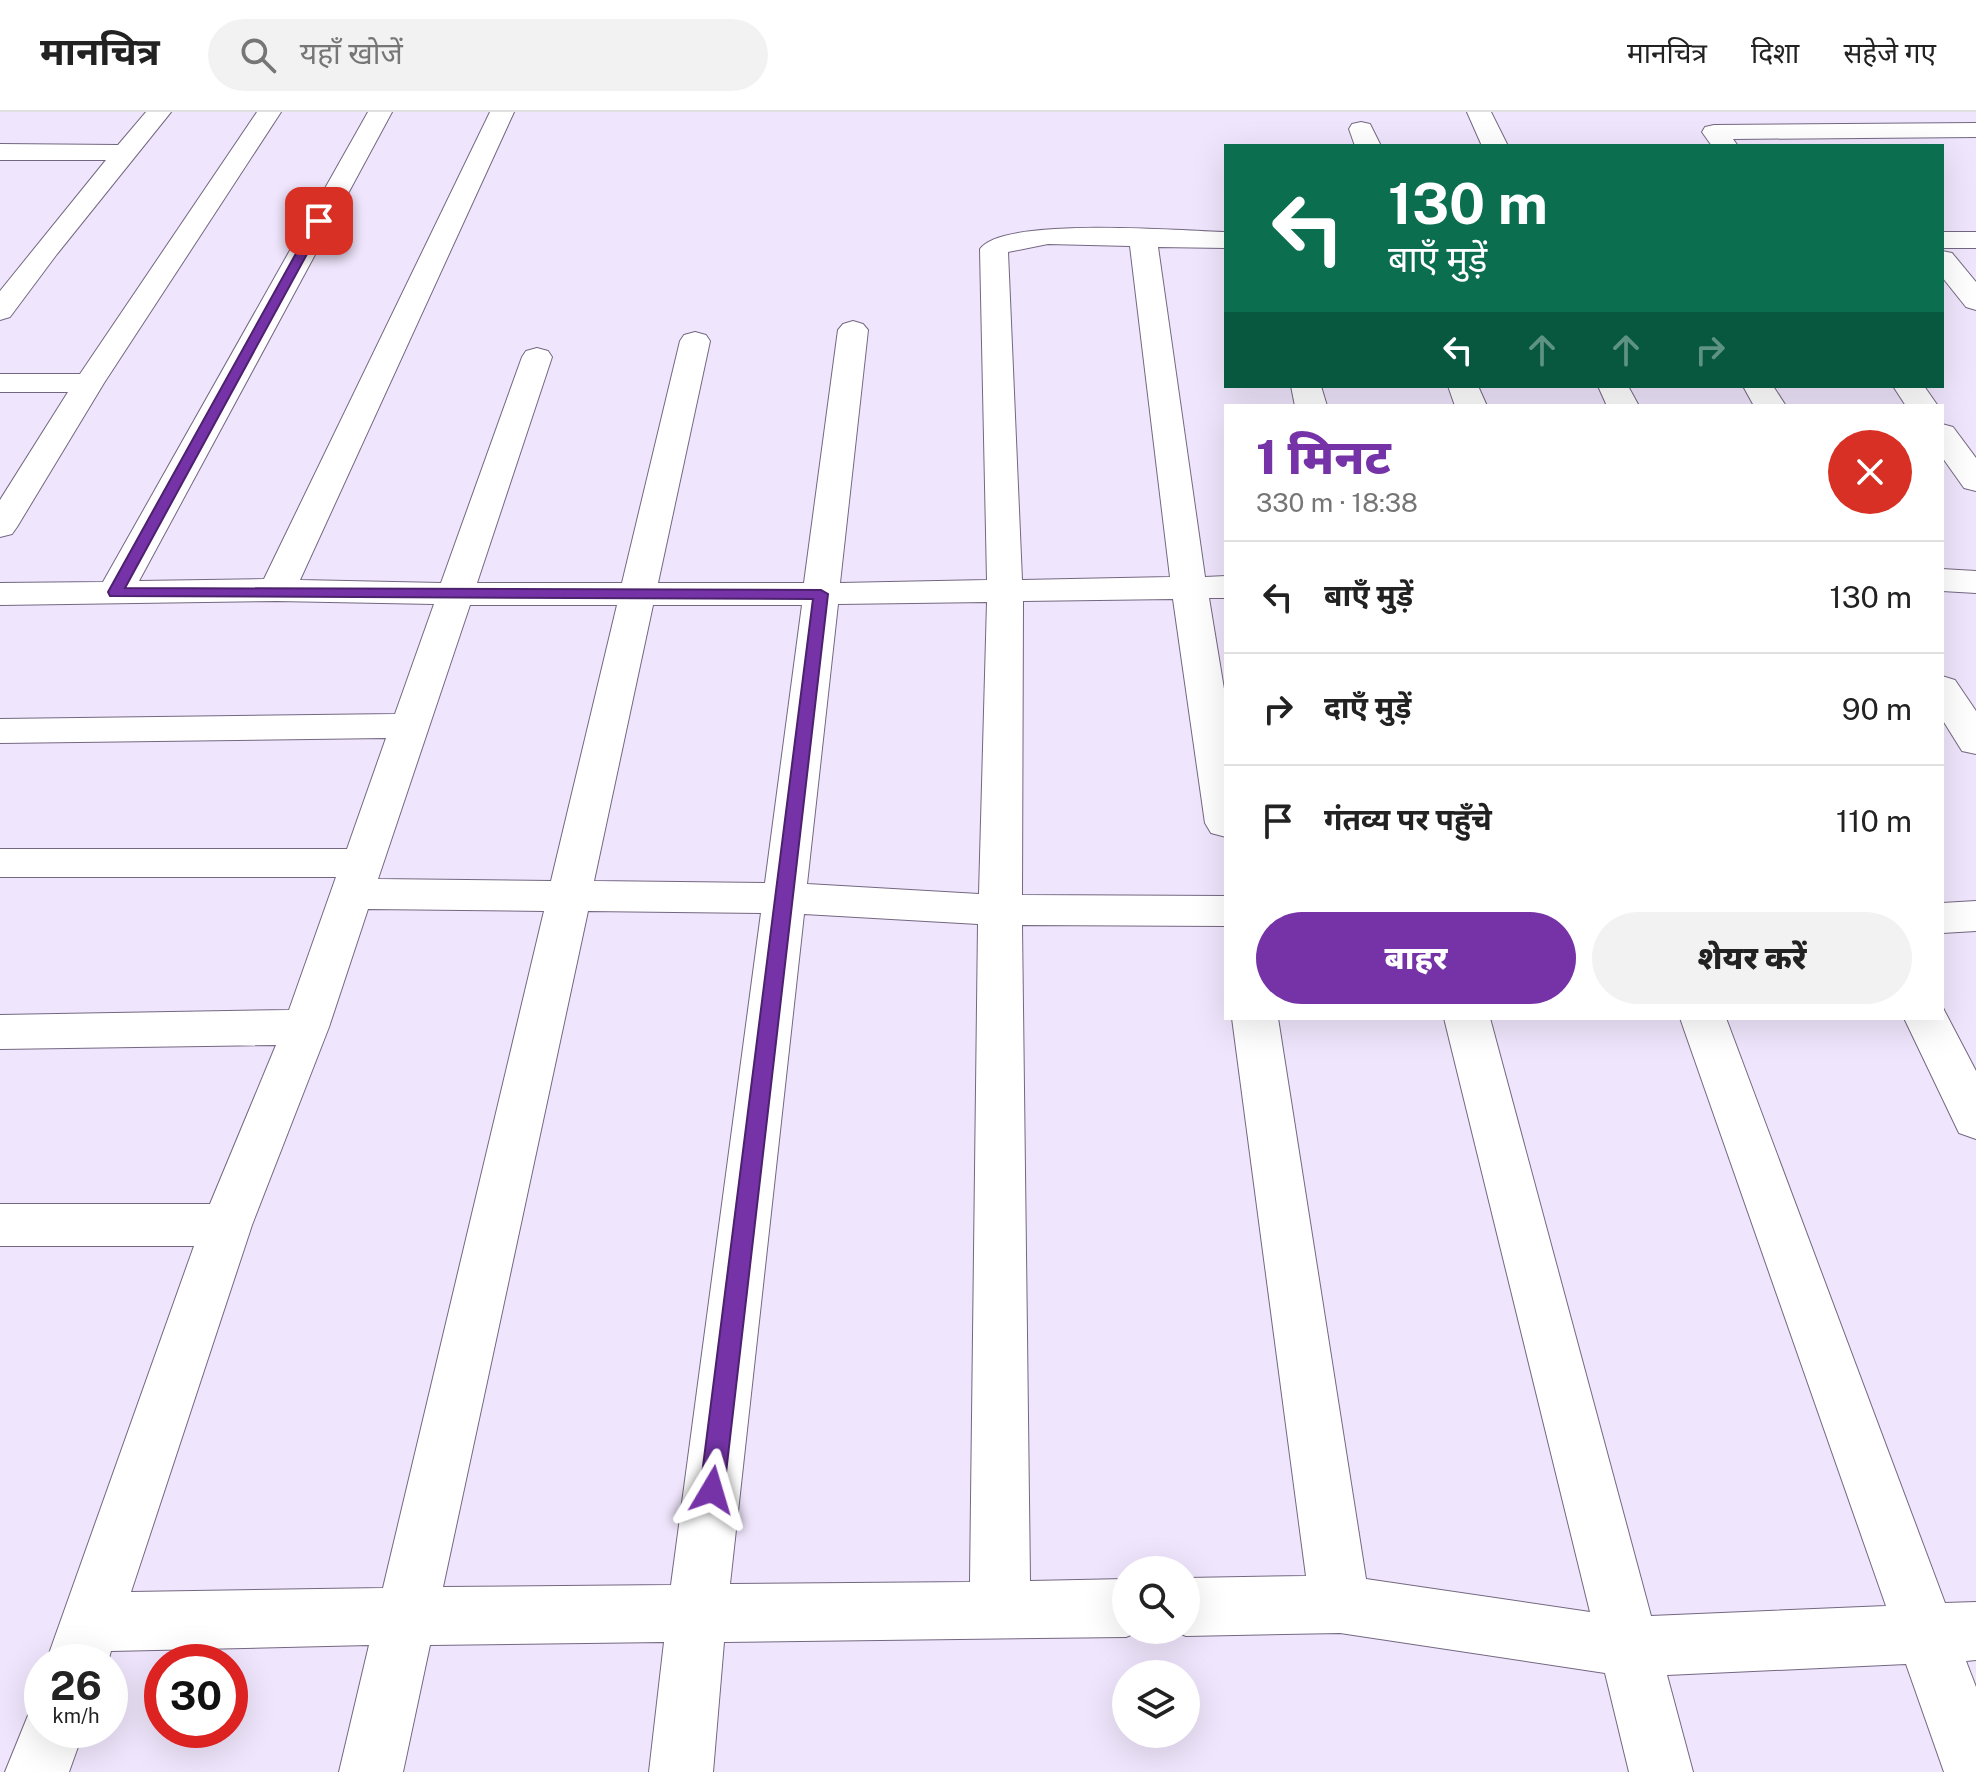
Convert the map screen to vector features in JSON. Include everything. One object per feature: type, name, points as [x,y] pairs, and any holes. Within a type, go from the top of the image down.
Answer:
[{"type":"street","points":[[0,311],[47,248],[159,112]]},
{"type":"street","points":[[0,527],[89,383],[269,112]]},
{"type":"street","points":[[115,592],[380,112]]},
{"type":"street","points":[[277,590],[502,112]]},
{"type":"street","points":[[1479,112],[1494,144]]},
{"type":"street","points":[[1723,144],[1714,132],[1793,121],[1842,138],[1976,130]]},
{"type":"street","points":[[2,155],[125,153]]},
{"type":"street","points":[[1000,1610],[1000,910],[1005,590],[994,249],[1006,242],[1048,236],[1224,240]]},
{"type":"street","points":[[1143,240],[1189,587],[1224,810]]},
{"type":"street","points":[[1944,240],[1976,240]]},
{"type":"street","points":[[1944,261],[1976,301]]},
{"type":"street","points":[[681,1772],[697,1614],[853,330]]},
{"type":"street","points":[[371,1772],[695,341]]},
{"type":"street","points":[[537,357],[306,1027],[227,1225],[85,1642],[407,1614],[1112,1608]]},
{"type":"street","points":[[0,383],[89,383]]},
{"type":"street","points":[[1944,437],[1976,481]]},
{"type":"street","points":[[0,467],[36,467]]},
{"type":"street","points":[[1944,580],[1976,582]]},
{"type":"street","points":[[0,594],[277,590],[456,594],[821,594],[1224,587]]},
{"type":"street","points":[[1944,691],[1976,742]]},
{"type":"street","points":[[0,731],[411,726]]},
{"type":"street","points":[[0,863],[358,878],[570,896],[784,898],[1000,910],[1224,911]]},
{"type":"street","points":[[1944,918],[1976,916]]},
{"type":"street","points":[[1255,1020],[1340,1604]]},
{"type":"street","points":[[1468,1020],[1661,1772]]},
{"type":"street","points":[[1704,1020],[1951,1633],[1976,1772]]},
{"type":"street","points":[[1928,1020],[1976,1120]]},
{"type":"street","points":[[0,1032],[306,1027]]},
{"type":"street","points":[[0,1225],[227,1225]]},
{"type":"street","points":[[1200,1607],[1340,1604],[1630,1647],[1951,1633]]},
{"type":"street","points":[[37,1772],[46,1748]]},
{"type":"route","points":[[319,221],[115,592],[277,590],[456,594],[821,594],[712,1490]]}]
